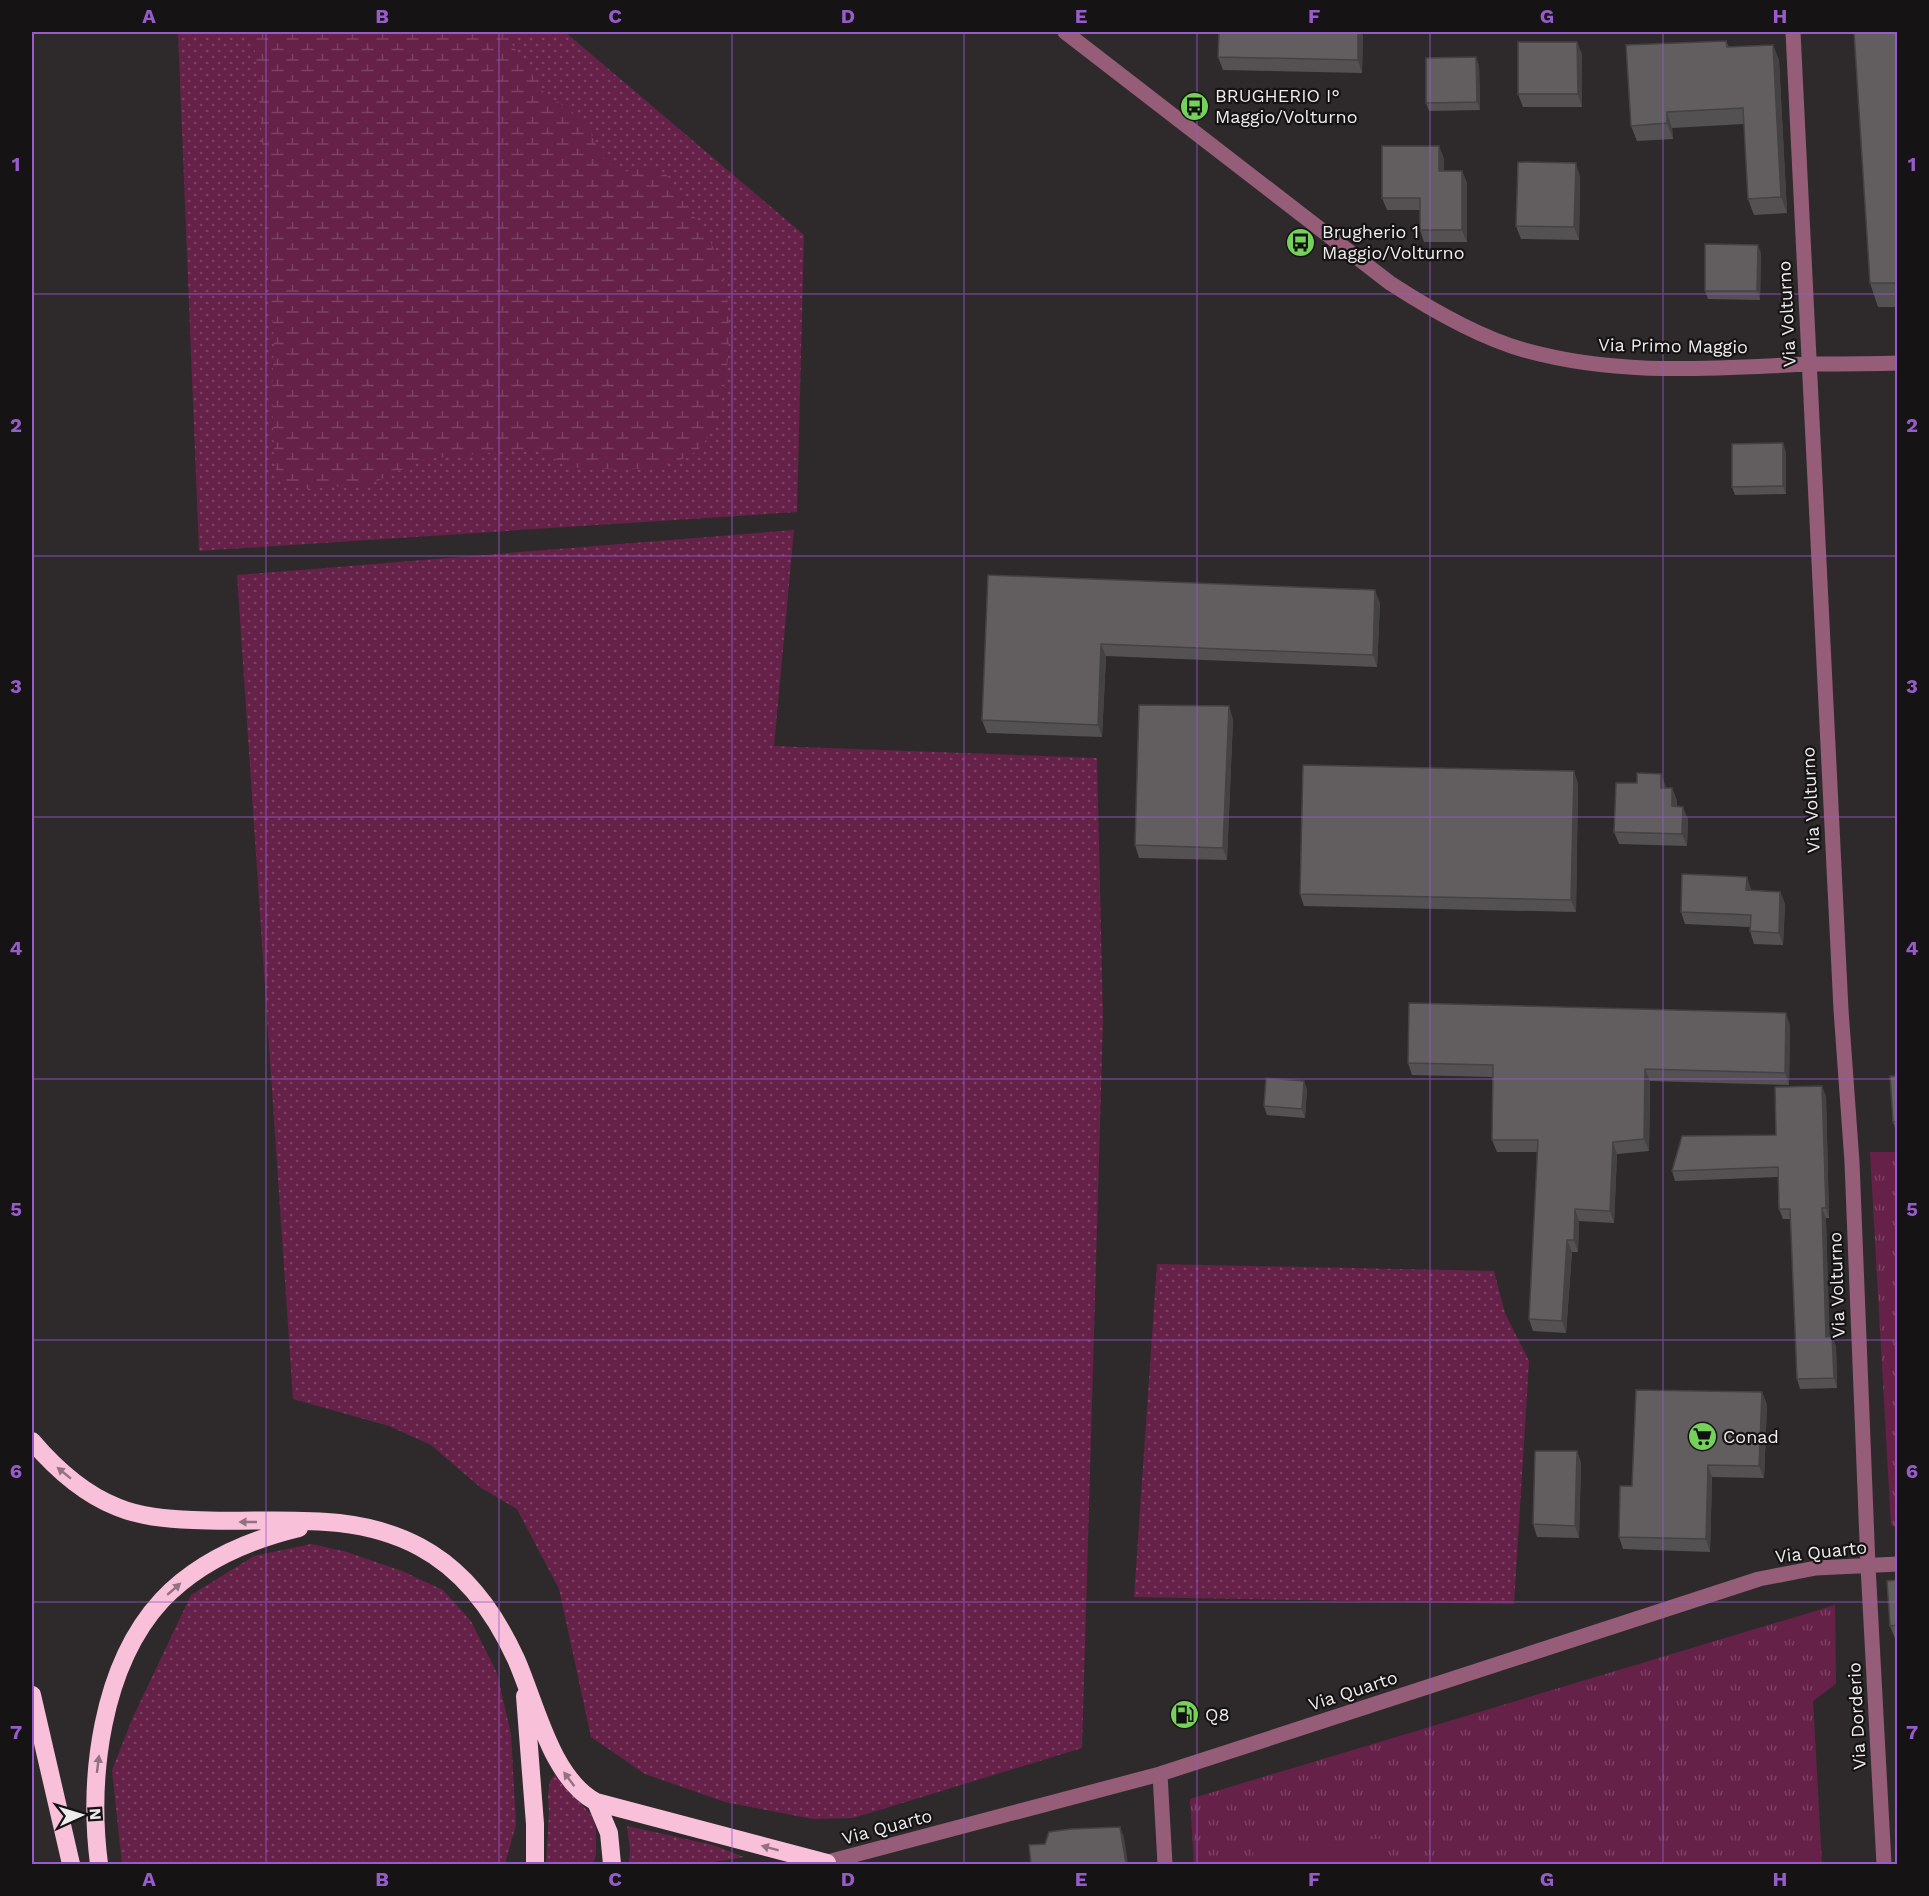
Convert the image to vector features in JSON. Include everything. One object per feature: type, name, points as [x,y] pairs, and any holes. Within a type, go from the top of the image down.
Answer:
[{"type":"highway","points":[[32,1442],[60,1470],[90,1492],[116,1507],[133,1512],[169,1519],[357,1524],[389,1533],[419,1547],[446,1564],[470,1586],[492,1615],[524,1679],[555,1756],[564,1772],[579,1790],[596,1802],[823,1864]]},
{"type":"highway","points":[[99,1864],[95,1804],[102,1735],[114,1687],[141,1628],[171,1591],[221,1556],[244,1545],[280,1533],[327,1522]]},
{"type":"highway","points":[[524,1679],[536,1864]]},
{"type":"highway","points":[[32,1695],[71,1864]]},
{"type":"highway","points":[[596,1802],[609,1833],[612,1864]]},
{"type":"highway","points":[[526,1864],[535,1834]]},
{"type":"street","name":"Via Primo Maggio","points":[[1065,32],[1390,283],[1430,309],[1477,332],[1522,350],[1572,362],[1636,369],[1898,363]]},
{"type":"street","name":"Via Volturno","points":[[1793,32],[1841,1010],[1852,1174],[1868,1566]]},
{"type":"street","name":"Via Quarto","points":[[823,1864],[1160,1774],[1759,1579],[1816,1568],[1898,1564]]},
{"type":"street","name":"Via Dorderio","points":[[1868,1566],[1884,1864]]},
{"type":"street","points":[[1160,1774],[1165,1864]]},
{"type":"green space","points":[[178,32],[565,32],[804,235],[797,512],[199,551]]},
{"type":"green space","points":[[252,32],[504,32],[545,94],[586,123],[602,157],[619,173],[651,166],[665,174],[674,184],[710,241],[722,274],[728,304],[728,349],[722,399],[706,440],[695,452],[674,462],[650,468],[585,469],[529,449],[425,459],[371,484],[307,489],[281,482],[274,458],[272,392],[274,340],[265,230],[263,152]]},
{"type":"green space","points":[[794,530],[774,746],[1097,758],[1103,1020],[1082,1748],[853,1818],[813,1819],[725,1802],[645,1774],[591,1737],[559,1589],[517,1509],[481,1488],[431,1445],[389,1426],[293,1399],[237,575]]},
{"type":"green space","points":[[1870,1152],[1897,1152],[1897,1529],[1891,1525]]},
{"type":"green space","points":[[1157,1264],[1494,1271],[1505,1313],[1529,1361],[1514,1604],[1134,1597]]},
{"type":"green space","points":[[311,1544],[347,1552],[402,1571],[443,1590],[471,1621],[497,1673],[511,1734],[516,1825],[505,1864],[122,1864],[112,1770],[133,1717],[191,1595],[254,1556]]},
{"type":"green space","points":[[1835,1605],[1836,1684],[1813,1701],[1822,1864],[1194,1864],[1190,1799]]},
{"type":"green space","points":[[555,1774],[592,1816],[596,1828],[596,1855],[593,1864],[546,1864],[548,1795],[550,1781]]},
{"type":"green space","points":[[627,1826],[713,1845],[744,1857],[702,1864],[629,1864]]},
{"type":"green space","points":[[1387,1838],[1389,1864],[1254,1864],[1253,1849]]},
{"type":"building","points":[[1219,32],[1358,32],[1358,60],[1218,57]]},
{"type":"building","points":[[1854,32],[1898,32],[1898,283],[1870,283]]},
{"type":"building","points":[[1726,41],[1727,47],[1773,45],[1781,197],[1748,199],[1743,108],[1667,112],[1667,123],[1631,126],[1626,45]]},
{"type":"building","points":[[1518,42],[1577,42],[1578,94],[1518,94]]},
{"type":"building","points":[[1476,57],[1477,102],[1426,103],[1426,58]]},
{"type":"building","points":[[1382,146],[1439,146],[1439,171],[1462,171],[1462,230],[1420,230],[1420,198],[1382,198]]},
{"type":"building","points":[[1518,162],[1576,163],[1574,227],[1516,226]]},
{"type":"building","points":[[1705,244],[1758,245],[1757,291],[1705,291]]},
{"type":"building","points":[[1898,379],[1898,402],[1896,380]]},
{"type":"building","points":[[1783,443],[1783,486],[1732,487],[1732,444]]},
{"type":"building","points":[[988,575],[1375,590],[1373,655],[1101,644],[1098,725],[982,720]]},
{"type":"building","points":[[1139,705],[1229,706],[1223,848],[1135,845]]},
{"type":"building","points":[[1303,765],[1574,771],[1571,900],[1300,894]]},
{"type":"building","points":[[1637,773],[1661,774],[1661,788],[1672,788],[1672,806],[1683,807],[1682,834],[1614,832],[1616,783],[1637,783]]},
{"type":"building","points":[[1682,874],[1747,877],[1746,890],[1780,892],[1779,933],[1750,931],[1751,915],[1681,912]]},
{"type":"building","points":[[1409,1003],[1786,1013],[1785,1073],[1645,1069],[1644,1139],[1613,1142],[1610,1211],[1575,1209],[1574,1240],[1567,1240],[1562,1321],[1529,1319],[1538,1140],[1492,1140],[1493,1065],[1408,1063]]},
{"type":"building","points":[[1890,1076],[1898,1076],[1898,1121],[1893,1122]]},
{"type":"building","points":[[1266,1078],[1304,1081],[1302,1109],[1264,1106]]},
{"type":"building","points":[[1822,1086],[1826,1208],[1822,1208],[1826,1337],[1832,1336],[1834,1378],[1797,1379],[1790,1209],[1779,1209],[1778,1167],[1672,1171],[1682,1136],[1776,1135],[1775,1087]]},
{"type":"building","points":[[1636,1390],[1762,1392],[1759,1466],[1708,1465],[1706,1539],[1619,1537],[1620,1486],[1632,1486]]},
{"type":"building","points":[[1535,1451],[1577,1451],[1575,1526],[1533,1524]]},
{"type":"building","points":[[1898,1580],[1898,1625],[1890,1626],[1887,1581]]},
{"type":"building","points":[[1120,1827],[1126,1864],[1031,1864],[1029,1845],[1045,1844],[1049,1832]]},
{"type":"place","name":"BRUGHERIO I° Maggio/Volturno","points":[[1194,106]]},
{"type":"place","name":"Brugherio 1 Maggio/Volturno","points":[[1301,242]]},
{"type":"place","name":"Conad","points":[[1702,1437]]},
{"type":"place","name":"Q8","points":[[1184,1715]]}]
